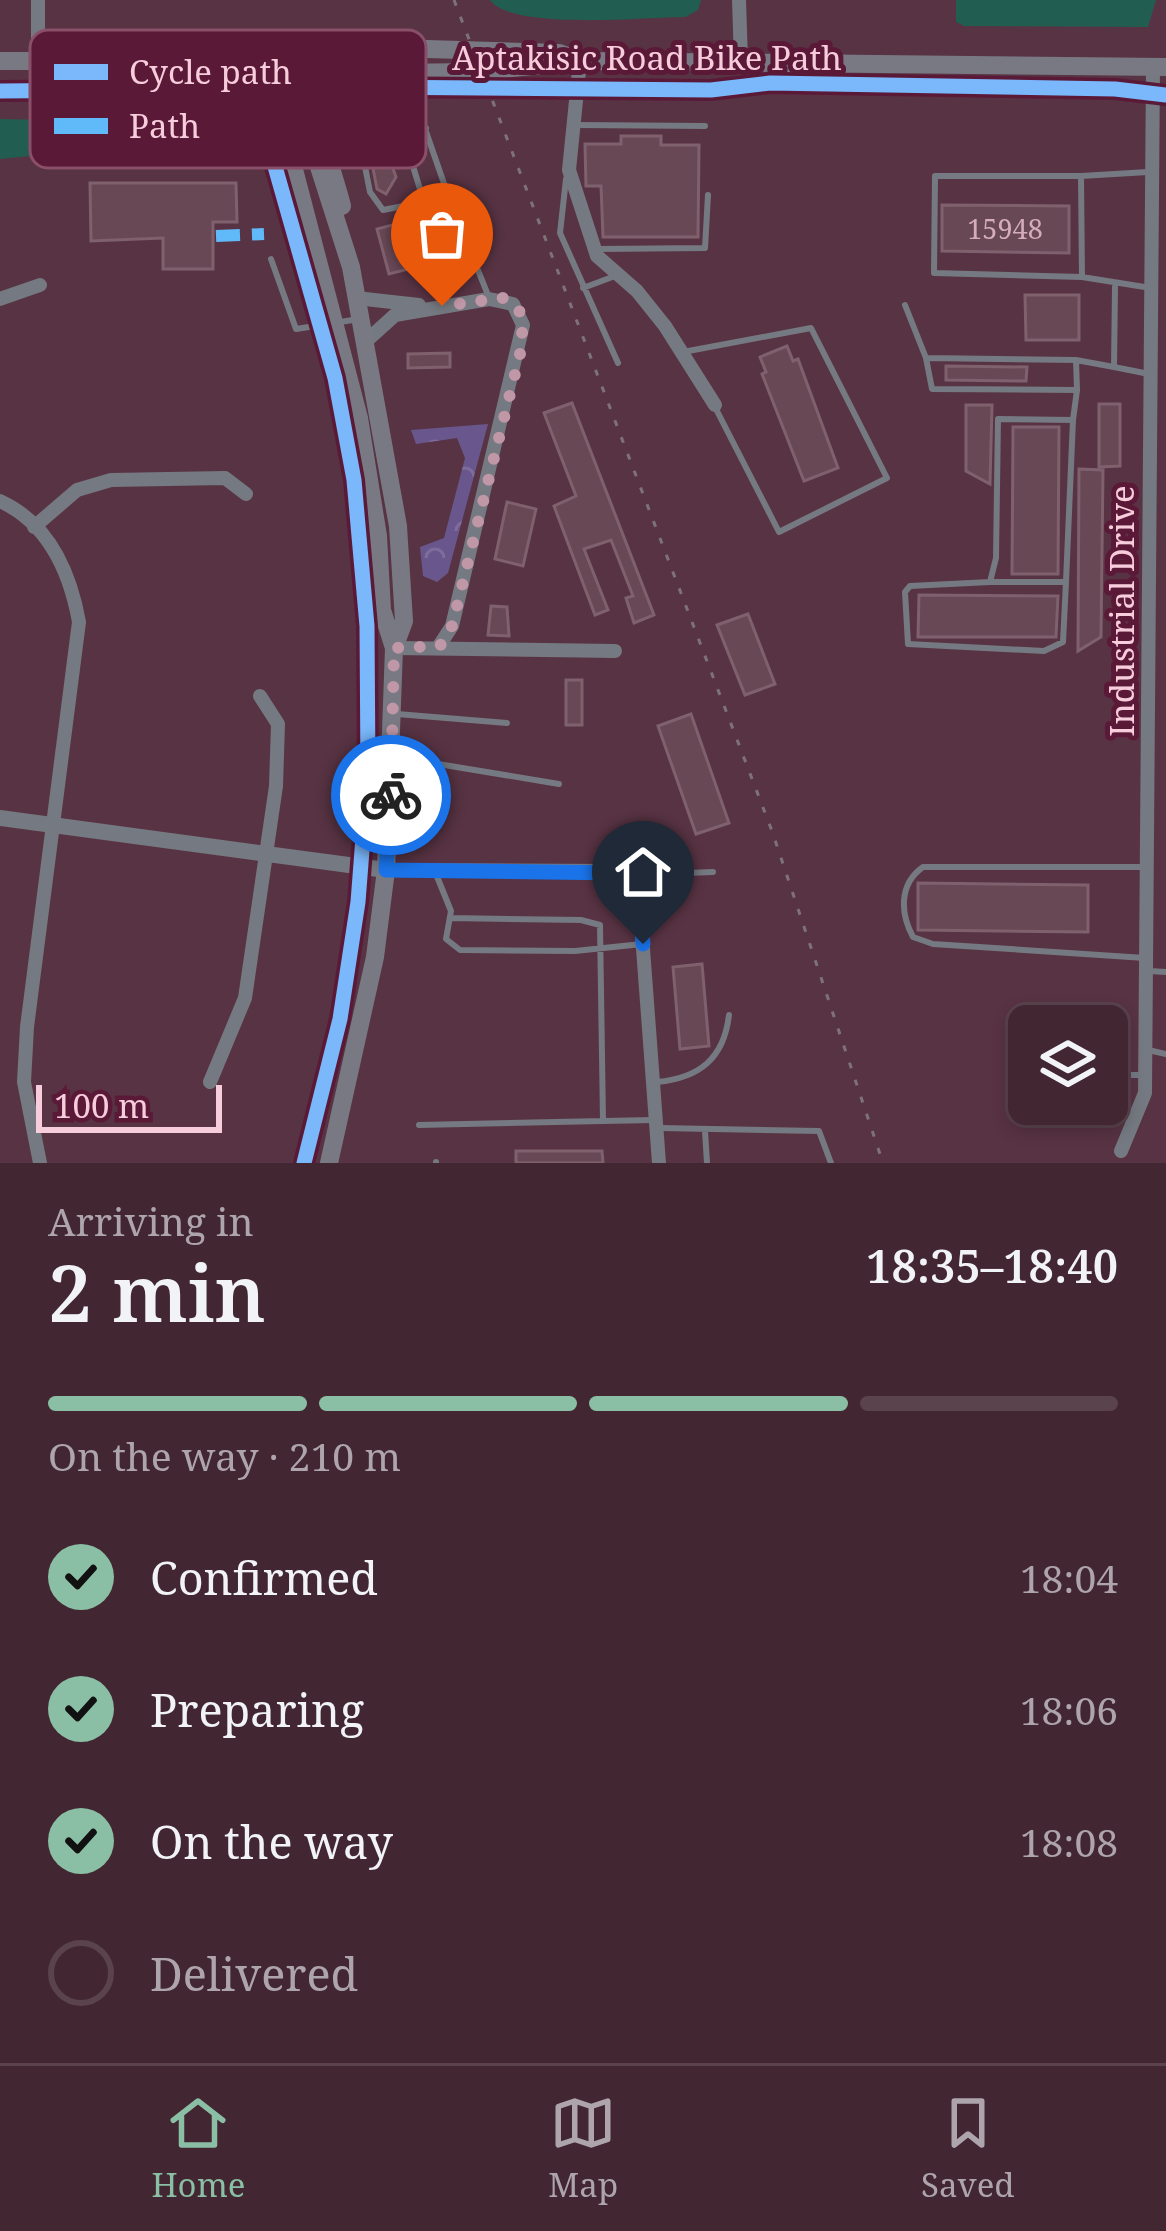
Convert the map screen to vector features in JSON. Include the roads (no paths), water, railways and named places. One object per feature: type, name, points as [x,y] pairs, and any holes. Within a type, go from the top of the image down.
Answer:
[{"type":"main road","points":[[426,51],[559,53],[580,62]]},
{"type":"main road","points":[[426,73],[580,62],[1159,67]]},
{"type":"main road","points":[[301,168],[338,324],[374,512],[382,610],[394,648],[386,870],[371,977],[329,1163]]},
{"type":"main road","points":[[314,168],[351,267],[404,580],[404,621],[394,648]]},
{"type":"main road","points":[[332,168],[359,272],[356,298]]},
{"type":"street","points":[[739,0],[741,62]]},
{"type":"street","points":[[580,62],[569,170],[595,249],[637,291],[715,406]]},
{"type":"street","name":"Industrial Drive","points":[[1121,1151],[1144,1093],[1145,1075],[1158,416],[1150,374],[1152,172],[1159,67]]},
{"type":"street","points":[[0,299],[40,285]]},
{"type":"street","points":[[356,298],[442,306]]},
{"type":"street","points":[[364,343],[395,315],[503,298],[520,312],[523,342],[452,626],[440,646]]},
{"type":"street","points":[[34,526],[77,490],[111,480],[225,478],[246,494]]},
{"type":"street","points":[[0,501],[34,526],[58,557],[79,622],[24,1082],[40,1163]]},
{"type":"street","points":[[394,648],[615,651]]},
{"type":"street","points":[[210,1082],[245,998],[268,854],[278,724],[260,696]]},
{"type":"street","points":[[0,818],[386,870],[609,871],[634,883],[659,1163]]},
{"type":"lane","points":[[572,124],[705,126]]},
{"type":"lane","points":[[426,128],[489,299]]},
{"type":"lane","points":[[364,168],[370,192],[383,210],[448,196]]},
{"type":"lane","points":[[414,168],[424,202]]},
{"type":"lane","points":[[569,170],[558,219],[618,363]]},
{"type":"lane","points":[[1151,288],[1115,287],[1082,278],[934,273],[934,176],[1152,172]]},
{"type":"lane","points":[[1081,176],[1082,278]]},
{"type":"lane","points":[[595,249],[704,248],[708,194]]},
{"type":"lane","points":[[272,259],[290,325],[319,330],[359,319]]},
{"type":"lane","points":[[583,288],[618,274]]},
{"type":"lane","points":[[1114,367],[1115,287]]},
{"type":"lane","points":[[905,305],[926,358],[932,389],[1077,390]]},
{"type":"lane","points":[[681,352],[811,328],[887,478],[779,532],[715,406]]},
{"type":"lane","points":[[926,358],[1076,360],[1150,374]]},
{"type":"lane","points":[[1066,581],[910,586],[905,592],[908,644],[1044,651],[1067,632],[1076,360]]},
{"type":"lane","points":[[990,582],[998,521],[998,419],[1073,420]]},
{"type":"lane","points":[[394,713],[507,723]]},
{"type":"lane","points":[[393,757],[443,761],[559,784]]},
{"type":"lane","points":[[1146,867],[923,867],[905,890],[904,919],[913,937],[933,944],[1146,965],[1166,972]]},
{"type":"lane","points":[[435,870],[450,918],[446,939],[460,950],[643,944]]},
{"type":"lane","points":[[634,883],[661,874],[713,872]]},
{"type":"lane","points":[[450,918],[594,921],[602,931],[603,1120]]},
{"type":"lane","points":[[653,1082],[681,1079],[717,1058],[726,1040],[729,1015]]},
{"type":"lane","points":[[1145,1049],[1166,1054]]},
{"type":"lane","points":[[1128,1075],[1145,1075]]},
{"type":"lane","points":[[419,1125],[603,1120],[705,1131],[819,1131],[831,1163]]},
{"type":"lane","points":[[705,1131],[706,1163]]},
{"type":"railway","points":[[454,0],[772,831],[883,1163]]}]
